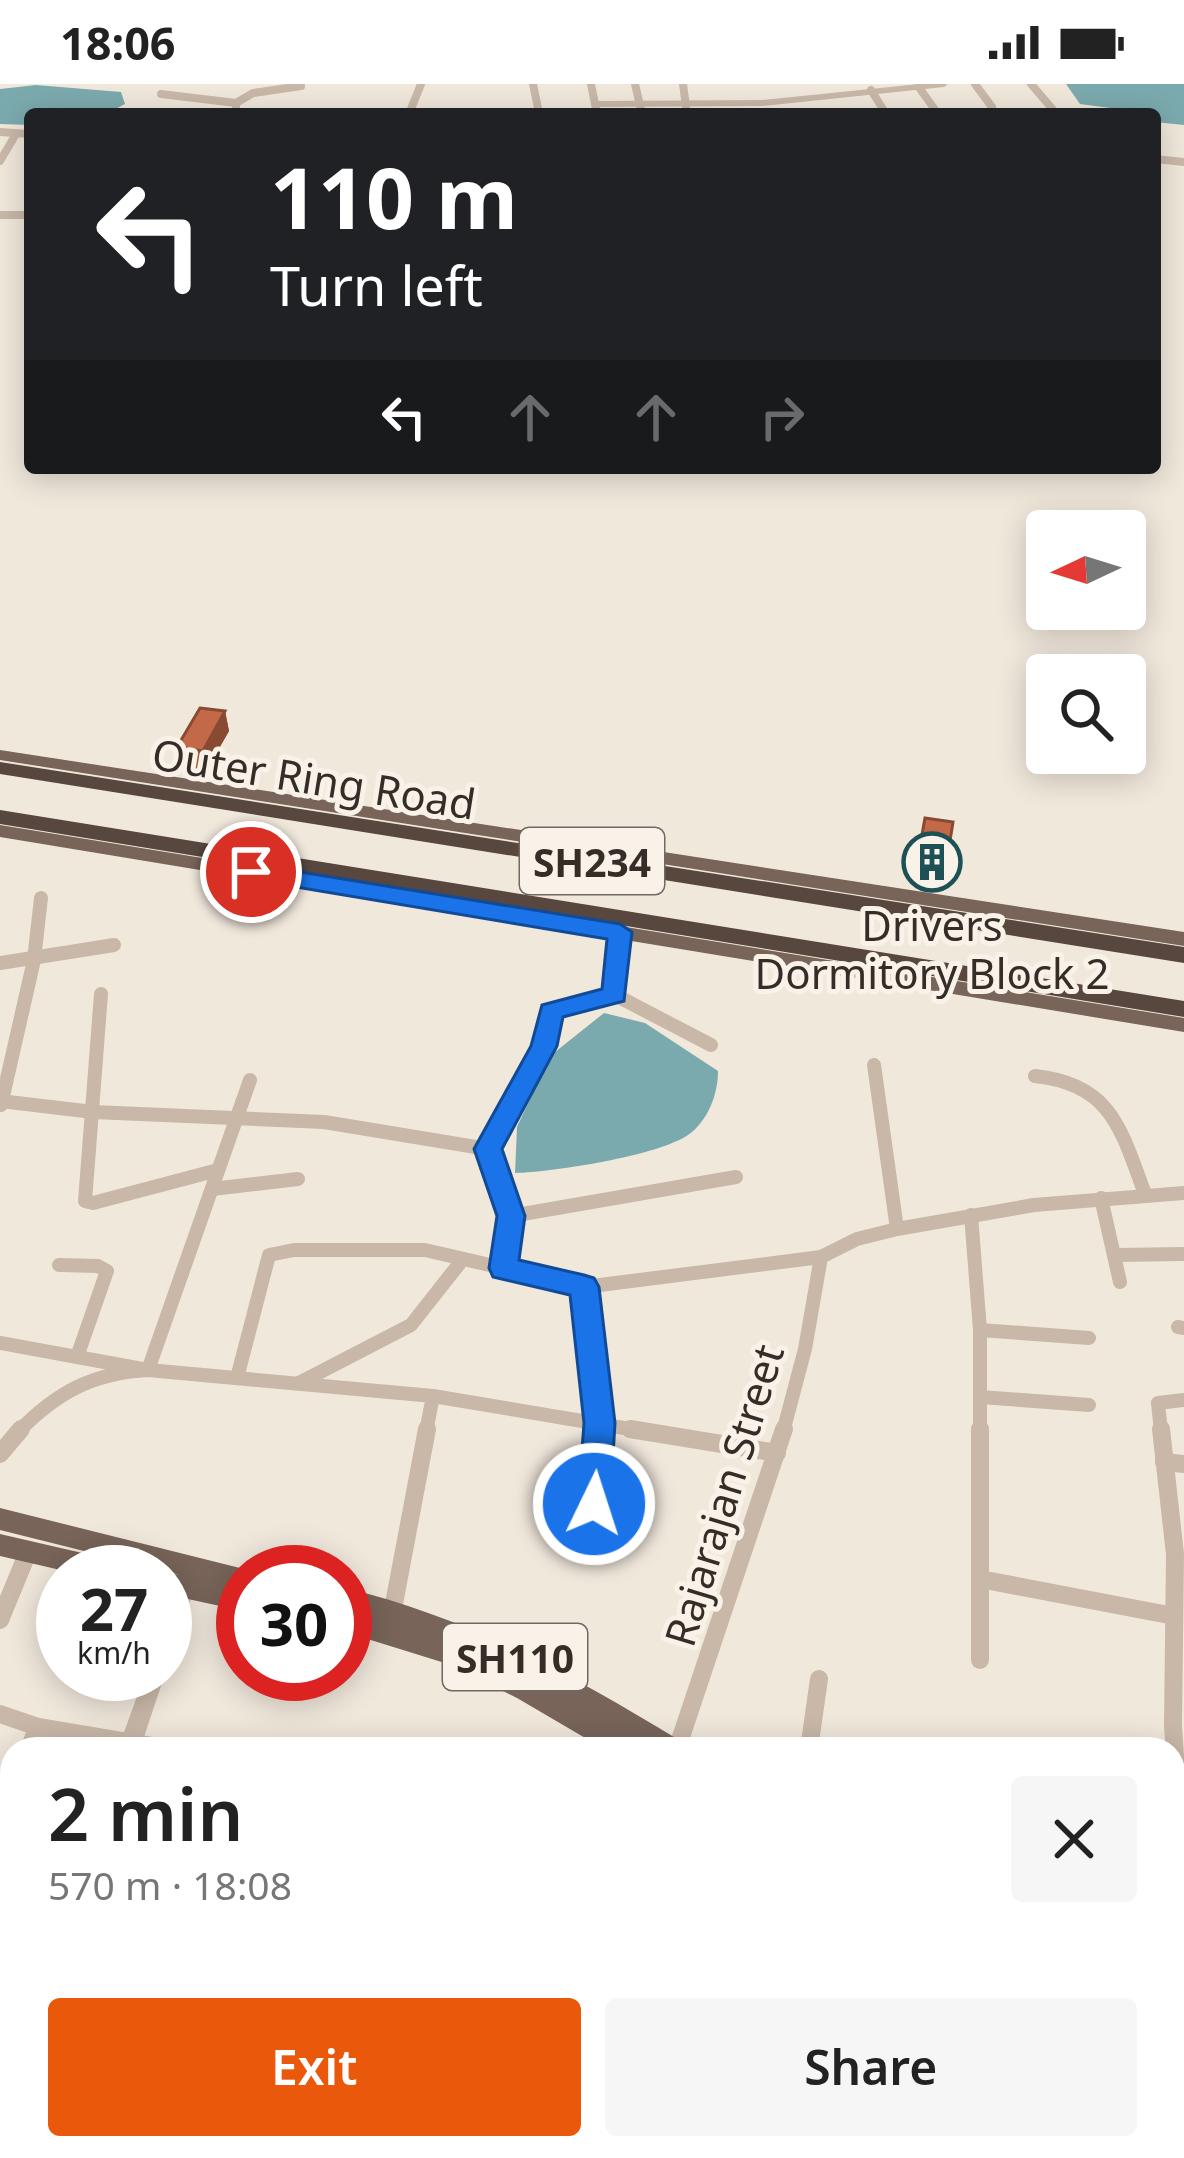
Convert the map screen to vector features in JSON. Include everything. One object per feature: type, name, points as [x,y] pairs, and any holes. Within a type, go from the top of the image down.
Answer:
[{"type":"highway","name":"Outer Ring Road","points":[[0,768],[1184,955]]},
{"type":"highway","points":[[207,787],[277,812]]},
{"type":"highway","name":"Outer Ring Road","points":[[0,817],[1184,1009]]},
{"type":"highway","points":[[251,872],[325,870]]},
{"type":"main road","points":[[0,755],[1184,939]]},
{"type":"main road","points":[[0,831],[1184,1025]]},
{"type":"main road","points":[[0,1519],[216,1572]]},
{"type":"main road","points":[[0,1545],[36,1554]]},
{"type":"main road","name":"SH110","points":[[372,1605],[534,1665],[653,1737]]},
{"type":"main road","name":"SH110","points":[[372,1627],[420,1640],[523,1683],[609,1737]]},
{"type":"street","points":[[735,108],[944,84]]},
{"type":"street","points":[[975,84],[992,107]]},
{"type":"street","points":[[1031,84],[1052,108]]},
{"type":"street","points":[[237,108],[253,93],[302,86]]},
{"type":"street","points":[[871,90],[882,108]]},
{"type":"street","points":[[161,94],[231,108]]},
{"type":"street","points":[[0,132],[24,134]]},
{"type":"street","points":[[0,161],[16,134]]},
{"type":"street","points":[[41,898],[34,960],[1,1103],[323,1122],[488,1149]]},
{"type":"street","points":[[615,995],[620,932]]},
{"type":"street","points":[[0,963],[114,945]]},
{"type":"street","points":[[101,994],[83,1197],[89,1203],[218,1170]]},
{"type":"street","points":[[503,1268],[511,1216],[488,1149],[544,1046],[551,1011],[615,995],[710,1046]]},
{"type":"street","points":[[874,1066],[897,1229]]},
{"type":"street","points":[[1035,1076],[1076,1080],[1098,1095],[1121,1132],[1145,1194]]},
{"type":"street","points":[[148,1370],[250,1080]]},
{"type":"street","points":[[511,1216],[736,1177]]},
{"type":"street","points":[[212,1189],[298,1179]]},
{"type":"street","points":[[237,1378],[269,1256],[294,1250],[425,1250],[584,1287],[821,1257],[857,1239],[971,1215],[1184,1193]]},
{"type":"street","points":[[1101,1198],[1120,1282]]},
{"type":"street","points":[[971,1215],[980,1330],[980,1660]]},
{"type":"street","points":[[1114,1255],[1184,1254]]},
{"type":"street","name":"Rajarajan Street","points":[[678,1737],[714,1652],[777,1453],[814,1325],[821,1257]]},
{"type":"street","points":[[295,1385],[411,1325],[463,1259]]},
{"type":"street","points":[[59,1264],[98,1265],[107,1271],[78,1354]]},
{"type":"street","points":[[584,1287],[599,1423],[594,1504]]},
{"type":"street","points":[[980,1330],[1089,1338]]},
{"type":"street","points":[[0,1343],[148,1370],[433,1396],[777,1453]]},
{"type":"street","points":[[0,1454],[13,1435],[63,1395],[105,1372],[148,1370]]},
{"type":"street","points":[[393,1609],[433,1396]]},
{"type":"street","points":[[980,1396],[1090,1406]]},
{"type":"street","points":[[1179,1737],[1174,1616],[1179,1555],[1158,1403],[1184,1400]]},
{"type":"street","points":[[1164,1462],[1184,1464]]},
{"type":"street","points":[[0,1620],[28,1552]]},
{"type":"street","points":[[980,1579],[1174,1616]]},
{"type":"street","points":[[811,1737],[819,1679]]},
{"type":"street","points":[[133,1737],[146,1701]]},
{"type":"street","points":[[0,1714],[84,1737]]},
{"type":"street","points":[[34,1737],[38,1727]]},
{"type":"water","points":[[1066,84],[1184,84],[1184,125],[1161,123],[1161,108],[1080,104]]},
{"type":"water","points":[[36,85],[121,92],[125,104],[117,108],[24,108],[24,125],[0,124],[0,89]]},
{"type":"water","points":[[604,1013],[645,1023],[718,1071],[706,1115],[688,1135],[653,1150],[515,1173],[517,1127],[550,1056]]},
{"type":"building","points":[[200,708],[225,711],[203,751],[177,747]]},
{"type":"building","points":[[925,818],[953,822],[946,866],[917,862]]},
{"type":"place","name":"Drivers Dormitory Block 2","points":[[932,862]]},
{"type":"route","points":[[251,872],[620,932],[615,995],[551,1011],[544,1046],[488,1149],[511,1216],[503,1268],[584,1287],[599,1423],[594,1504]]}]
